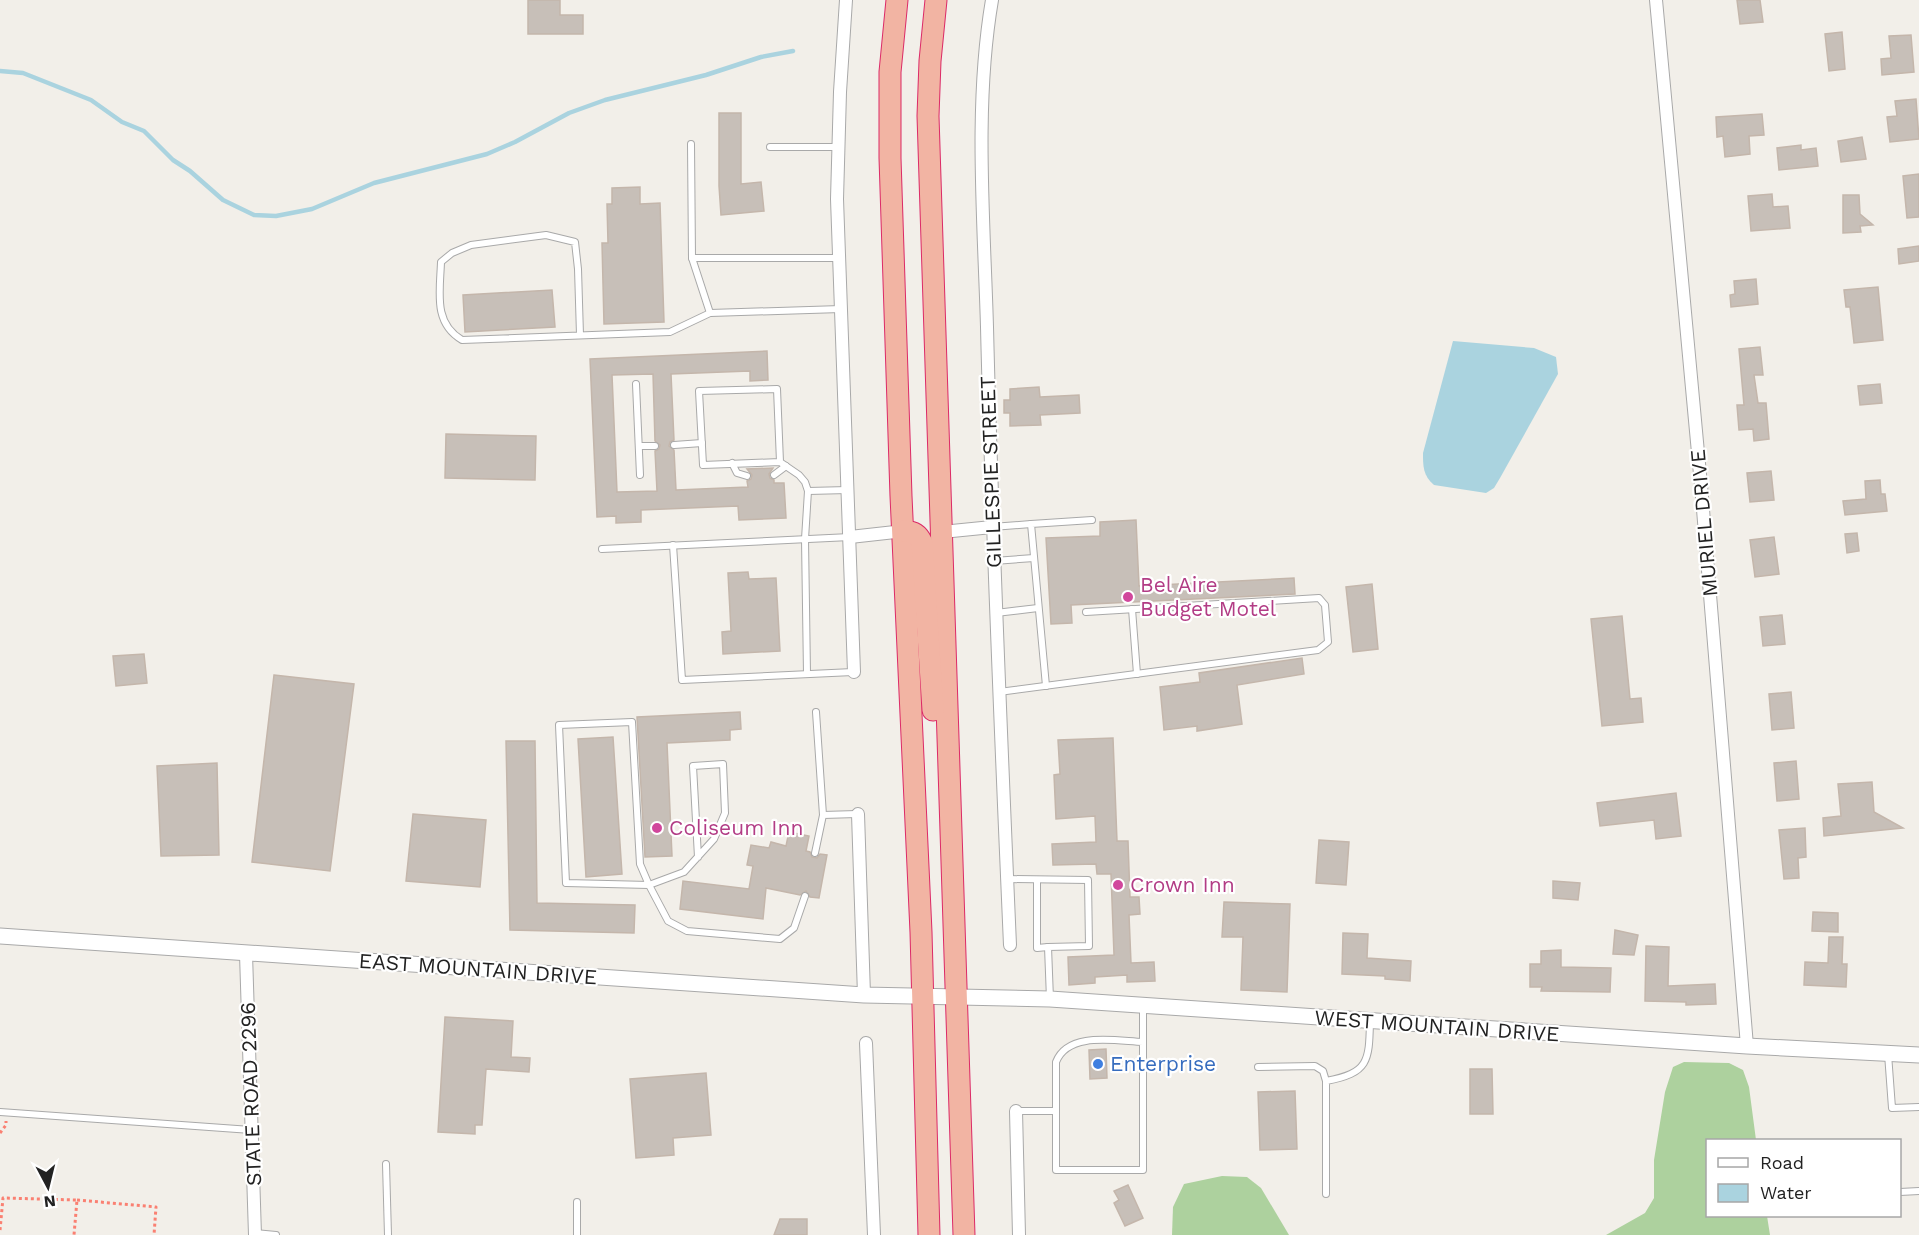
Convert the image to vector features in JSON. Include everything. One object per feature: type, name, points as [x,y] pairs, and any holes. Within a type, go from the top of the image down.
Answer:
[{"type":"highway","points":[[897,0],[890,72],[890,158],[923,996],[930,1235]]},
{"type":"highway","points":[[936,0],[928,116],[964,1235]]},
{"type":"highway","points":[[904,531],[913,532],[919,536],[922,543],[934,716],[941,779],[949,816]]},
{"type":"street","points":[[846,0],[837,199],[854,672]]},
{"type":"street","name":"GILLESPIE STREET","points":[[992,0],[986,35],[982,129],[992,527],[1010,945]]},
{"type":"street","name":"MURIEL DRIVE","points":[[1656,0],[1702,496],[1747,1046]]},
{"type":"street","points":[[942,532],[992,527]]},
{"type":"street","points":[[850,537],[904,531]]},
{"type":"street","points":[[858,814],[864,995]]},
{"type":"street","name":"EAST MOUNTAIN DRIVE","points":[[0,936],[864,995],[955,996]]},
{"type":"street","name":"STATE ROAD 2296","points":[[246,954],[255,1234]]},
{"type":"street","name":"WEST MOUNTAIN DRIVE","points":[[955,996],[1050,999],[1747,1046],[1919,1055]]},
{"type":"street","points":[[866,1042],[874,1235]]},
{"type":"street","points":[[1016,1111],[1019,1235]]},
{"type":"lane","points":[[691,144],[692,258],[710,313]]},
{"type":"lane","points":[[770,147],[838,147]]},
{"type":"lane","points":[[580,334],[575,242],[546,235],[482,244],[452,253],[441,262],[440,305],[444,324],[452,334],[462,340],[670,332],[710,313],[841,309]]},
{"type":"lane","points":[[692,258],[840,258]]},
{"type":"lane","points":[[636,384],[640,475]]},
{"type":"lane","points":[[780,462],[777,389],[699,391],[703,465],[780,462],[805,482],[808,491],[805,539],[807,674]]},
{"type":"lane","points":[[674,445],[702,443]]},
{"type":"lane","points":[[639,446],[655,446]]},
{"type":"lane","points":[[732,464],[737,473],[747,476]]},
{"type":"lane","points":[[774,475],[786,466]]},
{"type":"lane","points":[[808,491],[848,490]]},
{"type":"lane","points":[[992,527],[1092,520]]},
{"type":"lane","points":[[1030,524],[1046,686]]},
{"type":"lane","points":[[602,549],[850,537]]},
{"type":"lane","points":[[673,546],[682,680],[854,672]]},
{"type":"lane","points":[[994,561],[1034,558]]},
{"type":"lane","points":[[999,692],[1318,650],[1328,642],[1325,605],[1319,598],[1086,612]]},
{"type":"lane","points":[[996,612],[1038,608]]},
{"type":"lane","points":[[1132,609],[1137,674]]},
{"type":"lane","points":[[815,853],[824,815],[816,712]]},
{"type":"lane","points":[[698,857],[693,766],[723,764],[724,813],[714,839],[698,857],[684,872],[649,885],[566,883],[559,725],[632,722],[640,864],[649,885],[668,921],[687,931],[780,939],[794,928],[805,896]]},
{"type":"lane","points":[[824,815],[858,814]]},
{"type":"lane","points":[[1007,879],[1088,880],[1089,946],[1037,948],[1037,880]]},
{"type":"lane","points":[[1048,947],[1050,999]]},
{"type":"lane","points":[[1143,1006],[1143,1042],[1143,1170],[1056,1170],[1056,1062],[1060,1052],[1086,1040],[1143,1042]]},
{"type":"lane","points":[[1326,1080],[1350,1074],[1364,1064],[1369,1053],[1370,1021]]},
{"type":"lane","points":[[1888,1054],[1892,1108],[1919,1107]]},
{"type":"lane","points":[[1258,1067],[1315,1066],[1323,1071],[1326,1080],[1326,1194]]},
{"type":"lane","points":[[1016,1111],[1056,1111]]},
{"type":"lane","points":[[0,1113],[252,1130]]},
{"type":"lane","points":[[386,1164],[388,1235]]},
{"type":"lane","points":[[1901,1192],[1919,1191]]},
{"type":"lane","points":[[577,1202],[577,1235]]},
{"type":"lane","points":[[255,1234],[276,1235]]},
{"type":"path","points":[[4,1235],[0,1230],[3,1198],[77,1200],[156,1207],[154,1235]]},
{"type":"path","points":[[74,1235],[77,1200]]},
{"type":"green space","points":[[1684,1062],[1729,1063],[1743,1070],[1749,1087],[1756,1139],[1706,1139],[1706,1217],[1767,1217],[1770,1235],[1606,1235],[1645,1213],[1654,1198],[1654,1160],[1665,1092],[1673,1067]]},
{"type":"green space","points":[[1222,1176],[1247,1177],[1261,1188],[1289,1235],[1172,1235],[1173,1207],[1184,1184]]},
{"type":"water","points":[[1453,341],[1534,348],[1556,357],[1558,374],[1494,488],[1486,493],[1434,485],[1424,470],[1423,453]]},
{"type":"building","points":[[528,0],[560,0],[560,15],[583,15],[583,34],[528,34]]},
{"type":"building","points":[[1737,0],[1760,0],[1763,22],[1740,24]]},
{"type":"building","points":[[1842,32],[1845,69],[1829,71],[1825,34]]},
{"type":"building","points":[[1911,35],[1914,72],[1882,75],[1881,59],[1891,58],[1889,36]]},
{"type":"building","points":[[1916,99],[1919,139],[1890,142],[1887,117],[1897,116],[1895,101]]},
{"type":"building","points":[[719,113],[741,113],[741,184],[761,182],[764,211],[721,215]]},
{"type":"building","points":[[1762,114],[1764,135],[1749,136],[1750,154],[1725,157],[1723,136],[1717,137],[1716,117]]},
{"type":"building","points":[[1862,137],[1866,159],[1841,162],[1838,141]]},
{"type":"building","points":[[1801,145],[1801,150],[1816,148],[1818,166],[1779,170],[1777,148]]},
{"type":"building","points":[[1919,174],[1919,217],[1907,218],[1903,176]]},
{"type":"building","points":[[640,187],[640,204],[660,203],[664,322],[604,324],[602,243],[608,243],[607,204],[612,204],[612,188]]},
{"type":"building","points":[[1772,194],[1773,207],[1788,206],[1790,228],[1751,231],[1748,196]]},
{"type":"building","points":[[1843,195],[1859,195],[1860,214],[1873,225],[1860,226],[1861,232],[1843,233]]},
{"type":"building","points":[[1919,246],[1919,261],[1899,264],[1898,249]]},
{"type":"building","points":[[1756,279],[1758,304],[1731,307],[1730,295],[1735,294],[1734,281]]},
{"type":"building","points":[[1878,287],[1883,340],[1854,343],[1850,307],[1846,307],[1844,290]]},
{"type":"building","points":[[552,290],[555,327],[465,332],[463,295]]},
{"type":"building","points":[[1760,347],[1763,375],[1754,375],[1758,403],[1766,403],[1769,439],[1754,441],[1753,429],[1739,430],[1737,405],[1744,405],[1739,349]]},
{"type":"building","points":[[767,351],[768,380],[750,381],[750,371],[671,374],[674,440],[669,446],[674,450],[676,490],[748,487],[747,481],[752,475],[747,469],[773,468],[769,474],[770,478],[774,480],[774,483],[784,483],[786,518],[739,520],[738,506],[641,510],[641,522],[616,523],[616,516],[597,517],[590,359]],"holes":[[[653,374],[655,441],[660,445],[655,451],[657,491],[617,492],[612,375]]]},
{"type":"building","points":[[1880,384],[1882,403],[1860,405],[1858,386]]},
{"type":"building","points":[[1039,387],[1040,397],[1079,395],[1080,413],[1040,415],[1041,425],[1010,426],[1010,413],[1004,413],[1004,400],[1010,400],[1010,389]]},
{"type":"building","points":[[446,434],[536,436],[535,480],[445,478]]},
{"type":"building","points":[[1771,471],[1774,500],[1750,502],[1747,473]]},
{"type":"building","points":[[1880,480],[1881,494],[1885,494],[1887,511],[1845,515],[1843,501],[1866,499],[1865,481]]},
{"type":"building","points":[[1136,520],[1139,586],[1294,578],[1295,594],[1071,605],[1072,623],[1051,624],[1046,538],[1100,536],[1100,522]]},
{"type":"building","points":[[1857,533],[1859,551],[1847,553],[1845,534]]},
{"type":"building","points":[[1774,537],[1779,574],[1755,577],[1750,540]]},
{"type":"building","points":[[748,572],[749,579],[776,578],[780,651],[723,654],[722,632],[731,631],[728,573]]},
{"type":"building","points":[[1372,584],[1378,649],[1353,652],[1346,587]]},
{"type":"building","points":[[1782,615],[1785,644],[1763,646],[1760,617]]},
{"type":"building","points":[[1622,616],[1630,699],[1641,698],[1643,722],[1602,726],[1591,619]]},
{"type":"building","points":[[144,654],[147,683],[116,686],[113,656]]},
{"type":"building","points":[[1302,658],[1304,674],[1237,685],[1242,724],[1197,731],[1197,726],[1164,730],[1160,687],[1200,682],[1199,673]]},
{"type":"building","points":[[274,675],[354,684],[330,871],[252,862]]},
{"type":"building","points":[[1791,692],[1794,728],[1772,730],[1769,694]]},
{"type":"building","points":[[740,712],[741,729],[730,730],[730,740],[667,743],[672,856],[645,857],[637,717]]},
{"type":"building","points":[[613,737],[622,874],[586,877],[578,739]]},
{"type":"building","points":[[1113,738],[1117,841],[1128,841],[1130,897],[1139,897],[1140,914],[1129,915],[1131,963],[1154,962],[1155,981],[1127,982],[1127,975],[1095,977],[1095,983],[1069,985],[1068,957],[1114,955],[1111,874],[1097,874],[1096,864],[1053,865],[1052,844],[1096,842],[1095,816],[1056,819],[1054,775],[1060,774],[1058,740]]},
{"type":"building","points":[[506,741],[535,741],[537,903],[635,905],[634,933],[510,930]]},
{"type":"building","points":[[1796,761],[1799,799],[1777,801],[1774,763]]},
{"type":"building","points":[[217,763],[219,855],[161,856],[157,766]]},
{"type":"building","points":[[1872,782],[1874,812],[1903,828],[1824,836],[1823,818],[1841,816],[1838,784]]},
{"type":"building","points":[[1676,793],[1681,836],[1656,839],[1654,820],[1600,826],[1597,803]]},
{"type":"building","points":[[413,814],[486,820],[480,887],[406,881]]},
{"type":"building","points":[[1805,828],[1806,857],[1798,858],[1799,878],[1784,879],[1779,830]]},
{"type":"building","points":[[789,832],[809,836],[806,851],[810,852],[812,857],[817,858],[820,854],[827,855],[819,898],[810,897],[806,891],[800,895],[766,888],[763,919],[680,909],[683,881],[749,889],[753,866],[747,865],[751,845],[769,848],[771,842],[786,846]]},
{"type":"building","points":[[1319,840],[1349,842],[1346,885],[1316,883]]},
{"type":"building","points":[[1553,881],[1580,883],[1578,900],[1553,898]]},
{"type":"building","points":[[1224,902],[1290,904],[1287,992],[1241,990],[1243,937],[1222,937]]},
{"type":"building","points":[[1813,912],[1838,913],[1838,932],[1812,931]]},
{"type":"building","points":[[1615,930],[1638,935],[1634,955],[1613,954]]},
{"type":"building","points":[[1343,933],[1368,934],[1367,958],[1411,961],[1410,981],[1385,979],[1385,976],[1342,974]]},
{"type":"building","points":[[1829,937],[1843,937],[1842,964],[1847,964],[1846,987],[1804,985],[1805,962],[1828,963]]},
{"type":"building","points":[[1646,946],[1669,947],[1668,986],[1715,984],[1716,1004],[1686,1005],[1686,1002],[1645,1001]]},
{"type":"building","points":[[1561,950],[1561,967],[1611,968],[1610,992],[1541,991],[1542,987],[1530,987],[1530,964],[1541,964],[1541,951]]},
{"type":"building","points":[[445,1017],[513,1021],[511,1057],[530,1058],[529,1072],[486,1069],[482,1125],[475,1125],[475,1134],[438,1132]]},
{"type":"building","name":"Enterprise","points":[[1106,1049],[1107,1078],[1090,1079],[1089,1050]]},
{"type":"building","points":[[1470,1069],[1492,1069],[1493,1114],[1470,1114]]},
{"type":"building","points":[[706,1073],[711,1135],[673,1138],[674,1155],[636,1158],[630,1079]]},
{"type":"building","points":[[1295,1091],[1297,1149],[1260,1150],[1258,1092]]},
{"type":"building","points":[[1128,1185],[1143,1218],[1125,1226],[1114,1203],[1119,1200],[1114,1191]]},
{"type":"building","points":[[780,1219],[807,1219],[807,1235],[774,1235]]},
{"type":"waterway","points":[[0,71],[23,73],[91,100],[122,122],[144,131],[173,160],[190,171],[223,200],[254,215],[276,216],[312,209],[374,183],[487,154],[569,113],[605,100],[706,75],[761,57],[793,51]]},
{"type":"place","name":"Bel Aire Budget Motel","points":[[1128,597]]},
{"type":"place","name":"Coliseum Inn","points":[[657,828]]},
{"type":"place","name":"Crown Inn","points":[[1118,885]]},
{"type":"place","name":"Enterprise","points":[[1098,1064]]}]
